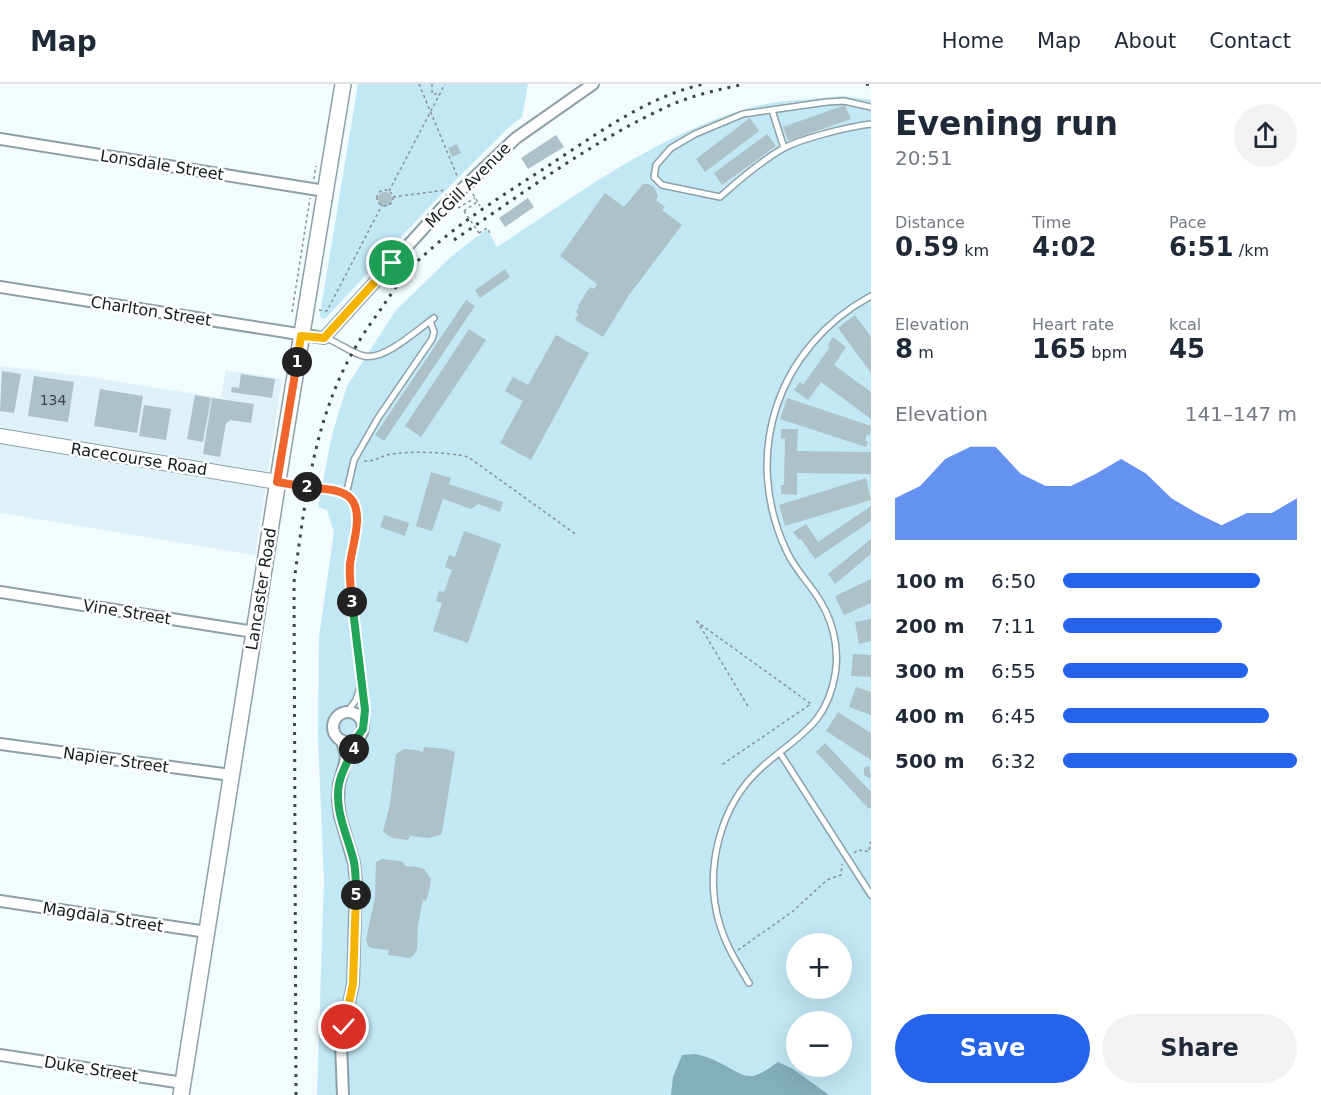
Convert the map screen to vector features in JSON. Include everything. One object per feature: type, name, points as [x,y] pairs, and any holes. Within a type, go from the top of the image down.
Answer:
[{"type":"main road","name":"Lancaster Road","points":[[182,1089],[277,482],[343,84]]},
{"type":"street","name":"McGill Avenue","points":[[324,338],[443,207],[516,138],[593,84]]},
{"type":"street","name":"Lonsdale Street","points":[[0,139],[325,191]]},
{"type":"street","name":"Charlton Street","points":[[0,287],[301,336]]},
{"type":"street","points":[[301,336],[324,338]]},
{"type":"street","name":"Racecourse Road","points":[[0,436],[277,482]]},
{"type":"street","name":"Vine Street","points":[[0,592],[254,632]]},
{"type":"street","points":[[343,1095],[341,1042],[353,984],[356,882],[354,863],[340,816],[338,801],[339,784],[346,755],[342,741],[334,734],[333,724],[338,716],[347,712],[357,715],[362,724],[361,733],[355,740],[355,747],[345,763]]},
{"type":"street","points":[[342,741],[355,740]]},
{"type":"street","name":"Napier Street","points":[[0,744],[231,775]]},
{"type":"street","name":"Magdala Street","points":[[0,901],[207,932]]},
{"type":"street","name":"Duke Street","points":[[0,1055],[182,1089]]},
{"type":"lane","points":[[871,107],[836,101],[743,114],[694,134],[671,148],[656,165],[654,177],[662,185],[720,197],[784,148],[854,126],[871,124]]},
{"type":"lane","points":[[772,110],[784,148]]},
{"type":"lane","points":[[748,983],[732,954],[719,922],[715,902],[714,866],[717,846],[734,802],[746,784],[761,768],[804,735],[826,704],[836,674],[837,659],[833,628],[826,611],[787,554],[773,513],[766,459],[770,425],[782,389],[801,358],[824,330],[847,310],[871,296]]},
{"type":"lane","points":[[324,338],[364,356],[376,356],[391,349],[432,320],[434,332],[432,339],[378,418],[354,460],[346,495]]},
{"type":"lane","points":[[277,482],[336,491],[353,501],[356,510],[350,574],[360,686],[365,710],[362,724]]},
{"type":"lane","points":[[347,712],[356,700],[360,686]]},
{"type":"lane","points":[[780,753],[871,895]]},
{"type":"path","points":[[419,84],[458,179]]},
{"type":"path","points":[[432,84],[432,94]]},
{"type":"path","points":[[389,191],[445,84]]},
{"type":"path","points":[[424,94],[440,94]]},
{"type":"path","points":[[314,179],[316,165]]},
{"type":"path","points":[[393,197],[449,189]]},
{"type":"path","points":[[469,189],[480,206]]},
{"type":"path","points":[[382,206],[377,200],[378,195],[381,191],[389,191]]},
{"type":"path","points":[[327,311],[382,206],[391,204],[393,197],[389,191]]},
{"type":"path","points":[[290,321],[310,198]]},
{"type":"path","points":[[454,208],[460,208],[475,198]]},
{"type":"path","points":[[477,201],[464,211],[479,233],[487,228],[490,233]]},
{"type":"path","points":[[319,310],[327,311]]},
{"type":"path","points":[[327,311],[330,317]]},
{"type":"path","points":[[360,461],[372,461],[391,454],[453,453],[468,457],[577,535]]},
{"type":"path","points":[[720,766],[811,704],[696,621],[749,708]]},
{"type":"path","points":[[732,954],[792,912],[827,880],[841,875],[841,865],[858,850],[870,852],[871,841]]},
{"type":"shaded area","points":[[358,84],[528,84],[522,117],[509,127],[431,205],[323,319],[320,316],[321,308]]},
{"type":"shaded area","points":[[843,96],[871,100],[871,1095],[317,1095],[324,880],[318,736],[319,637],[334,532],[327,510],[318,507],[332,435],[347,386],[396,310],[453,255],[487,229],[497,247],[651,149],[717,119],[752,107],[785,101]]},
{"type":"shaded area","points":[[0,366],[89,377],[221,398],[226,370],[282,379],[255,555],[0,513]]},
{"type":"shaded area","points":[[695,1054],[713,1059],[747,1076],[760,1074],[778,1062],[786,1066],[786,1077],[804,1077],[829,1095],[671,1095],[673,1077],[682,1055]]},
{"type":"building","points":[[845,105],[851,119],[788,141],[783,127]]},
{"type":"building","points":[[750,118],[759,131],[705,172],[696,159]]},
{"type":"building","points":[[767,134],[776,146],[722,185],[714,173]]},
{"type":"building","points":[[556,135],[564,147],[528,169],[521,158]]},
{"type":"building","points":[[457,144],[461,153],[452,157],[448,148]]},
{"type":"building","points":[[643,184],[654,187],[658,196],[656,200],[665,207],[662,210],[682,225],[629,295],[603,337],[575,320],[578,306],[587,291],[591,287],[594,289],[597,284],[560,256],[605,193],[624,207]]},
{"type":"building","points":[[382,192],[388,192],[392,199],[388,206],[382,206],[378,202],[378,196]]},
{"type":"building","points":[[528,198],[534,207],[505,227],[499,218]]},
{"type":"building","points":[[505,269],[510,277],[480,298],[475,290]]},
{"type":"building","points":[[466,300],[475,306],[384,441],[375,435]]},
{"type":"building","points":[[855,315],[871,337],[871,373],[838,328]]},
{"type":"building","points":[[469,329],[486,340],[421,437],[405,426]]},
{"type":"building","points":[[556,335],[589,353],[531,460],[500,443],[523,401],[505,391],[513,377],[528,385]]},
{"type":"building","points":[[833,337],[846,347],[834,365],[871,392],[871,419],[821,382],[808,400],[794,390],[800,382],[803,385],[830,347],[828,345]]},
{"type":"building","points":[[2,371],[21,374],[14,413],[0,411]]},
{"type":"building","points":[[241,374],[275,379],[272,398],[231,392],[232,387],[239,388]]},
{"type":"building","points":[[34,376],[74,382],[68,422],[28,416]]},
{"type":"building","points":[[100,389],[143,396],[137,433],[94,426]]},
{"type":"building","points":[[195,395],[211,398],[203,442],[187,439]]},
{"type":"building","points":[[212,398],[254,404],[251,423],[231,420],[226,423],[220,457],[203,454]]},
{"type":"building","points":[[787,398],[871,426],[870,435],[867,434],[865,441],[868,441],[866,447],[780,419]]},
{"type":"building","points":[[144,405],[171,409],[166,440],[139,436]]},
{"type":"building","points":[[781,429],[798,429],[797,451],[871,452],[871,474],[797,473],[797,495],[781,494],[781,485],[784,485],[785,439],[781,438]]},
{"type":"building","points":[[431,472],[451,478],[449,484],[503,502],[500,512],[478,504],[471,509],[443,499],[432,531],[416,526]]},
{"type":"building","points":[[866,478],[871,500],[785,526],[779,505]]},
{"type":"building","points":[[871,506],[871,521],[815,559],[793,532],[806,524],[818,542]]},
{"type":"building","points":[[384,515],[409,523],[405,536],[380,527]]},
{"type":"building","points":[[464,531],[501,544],[468,643],[433,631],[442,603],[436,601],[439,591],[444,592],[452,570],[445,567],[449,555],[455,557]]},
{"type":"building","points":[[871,539],[871,554],[835,584],[828,574]]},
{"type":"building","points":[[871,579],[871,603],[844,615],[835,596]]},
{"type":"building","points":[[871,619],[871,641],[859,644],[855,622]]},
{"type":"building","points":[[853,654],[871,655],[871,677],[851,676]]},
{"type":"building","points":[[856,687],[871,692],[871,715],[849,707]]},
{"type":"building","points":[[838,712],[871,733],[871,760],[826,731]]},
{"type":"building","points":[[825,743],[871,790],[869,809],[816,752]]},
{"type":"building","points":[[424,747],[455,752],[442,833],[429,838],[410,836],[408,840],[393,838],[383,831],[390,804],[396,754],[404,749],[423,752]]},
{"type":"building","points":[[869,766],[871,777],[869,778],[864,775],[864,768]]},
{"type":"building","points":[[382,859],[399,861],[405,866],[424,869],[431,879],[426,901],[423,900],[418,924],[417,949],[410,958],[388,955],[389,950],[371,948],[366,940],[375,897],[376,862]]},
{"type":"railway","points":[[296,1095],[294,582],[307,490],[321,429],[331,399],[358,343],[395,288],[417,262],[438,243],[500,198],[623,118],[662,98],[704,84]]},
{"type":"railway","points":[[454,240],[556,170],[635,123],[682,100],[745,84]]},
{"type":"railway","points":[[866,84],[871,85]]},
{"type":"route","points":[[344,1027],[353,984],[356,882],[354,863],[340,816],[338,793],[345,763],[355,747],[355,740],[363,729],[365,710],[360,686],[350,574],[356,510],[353,501],[342,493],[277,482],[301,336],[324,338],[392,263]]}]
